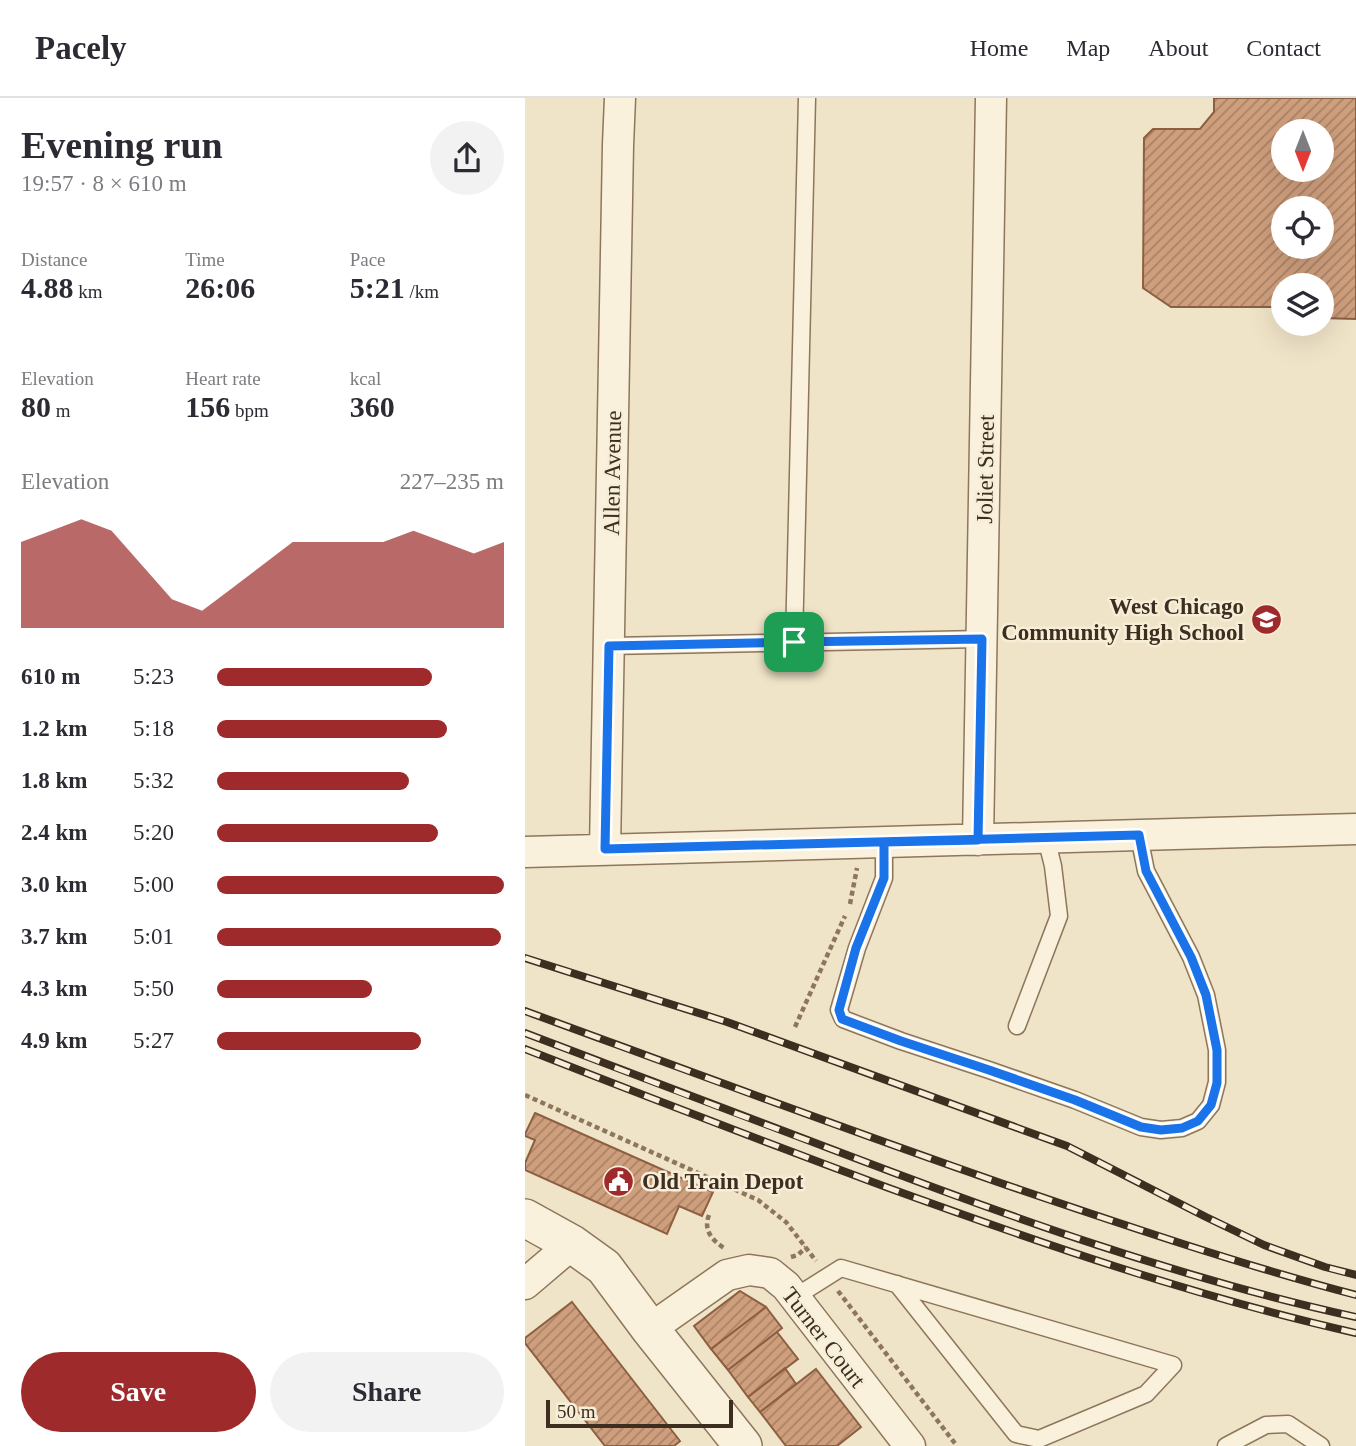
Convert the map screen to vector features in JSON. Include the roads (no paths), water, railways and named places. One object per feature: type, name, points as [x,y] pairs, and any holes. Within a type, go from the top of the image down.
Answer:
[{"type":"street","name":"Allen Avenue","points":[[605,849],[620,98]]},
{"type":"street","name":"Joliet Street","points":[[978,840],[991,98]]},
{"type":"street","points":[[525,852],[1356,830]]},
{"type":"street","points":[[525,1218],[572,1244],[604,1267],[743,1446]]},
{"type":"street","points":[[525,1284],[572,1244]]},
{"type":"street","name":"Turner Court","points":[[650,1329],[727,1275],[750,1269],[770,1273],[795,1297],[910,1446]]},
{"type":"lane","points":[[794,642],[807,98]]},
{"type":"lane","points":[[609,646],[982,639]]},
{"type":"lane","points":[[873,842],[884,878],[856,948],[839,1010],[842,1019],[1075,1100],[1141,1127],[1161,1130],[1182,1128],[1198,1121],[1211,1105],[1217,1083],[1217,1050],[1206,995],[1191,957],[1146,871],[1139,835]]},
{"type":"lane","points":[[1017,1026],[1059,916],[1053,866],[1046,838]]},
{"type":"lane","points":[[795,1297],[841,1268],[897,1284],[1173,1365],[1146,1394],[1039,1439],[1016,1434],[897,1284]]},
{"type":"lane","points":[[1226,1446],[1266,1425],[1288,1424],[1321,1446]]},
{"type":"railway","points":[[525,958],[727,1022],[1067,1146],[1264,1245],[1356,1275]]},
{"type":"railway","points":[[525,1011],[1018,1189],[1228,1258],[1356,1295]]},
{"type":"railway","points":[[525,1033],[1035,1224],[1226,1285],[1356,1317]]},
{"type":"railway","points":[[525,1049],[886,1187],[1060,1248],[1237,1303],[1356,1333]]},
{"type":"place","name":"West Chicago Community High School","points":[[1267,619]]},
{"type":"place","name":"Old Train Depot","points":[[619,1181]]}]
